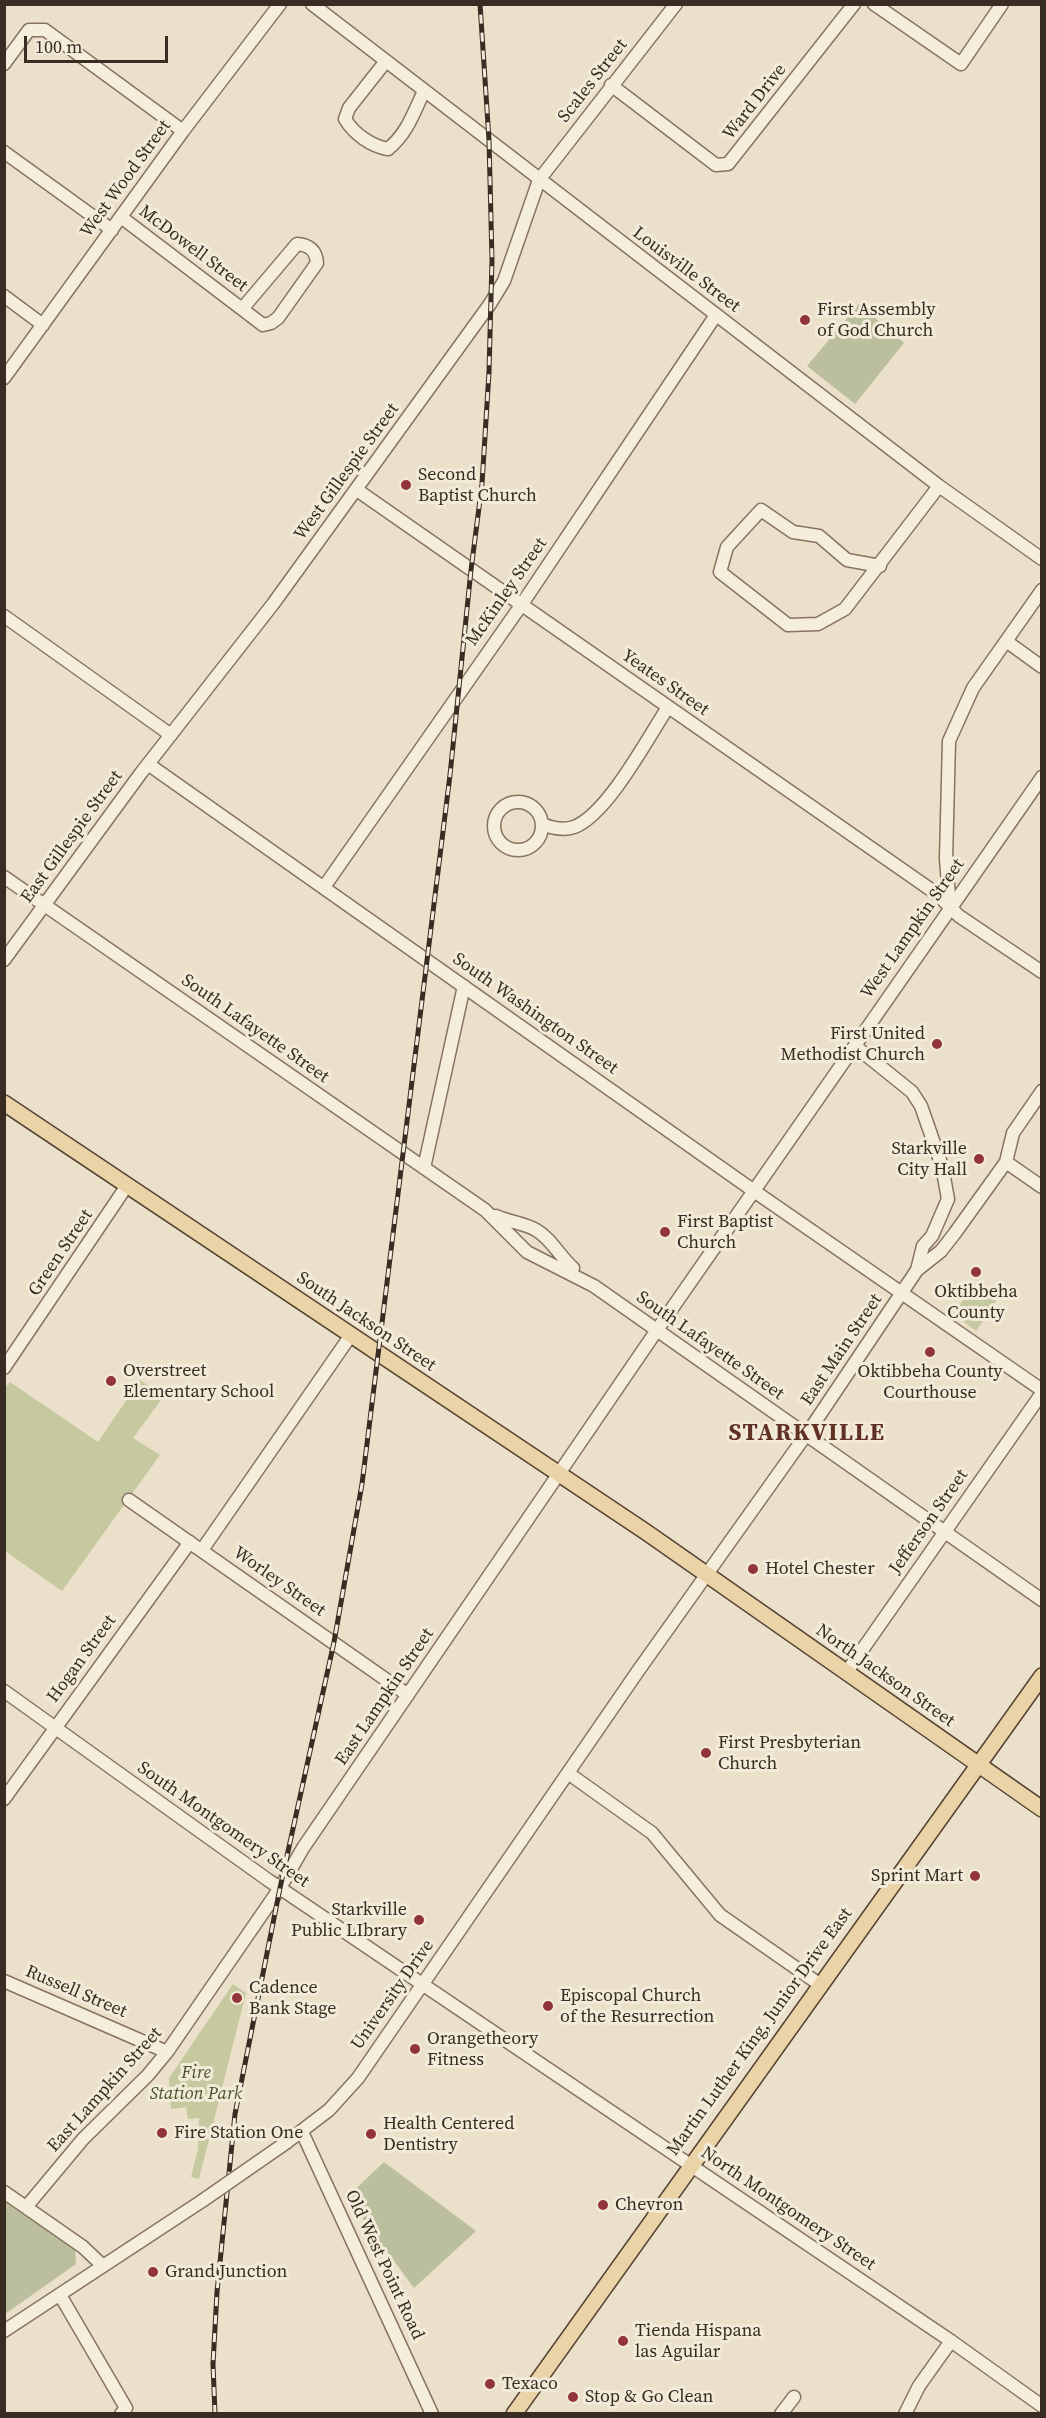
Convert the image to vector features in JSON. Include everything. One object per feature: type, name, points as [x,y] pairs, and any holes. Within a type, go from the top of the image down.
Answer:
[{"type":"main road","name":"South Jackson Street","points":[[4,1103],[706,1575]]},
{"type":"main road","name":"North Jackson Street","points":[[706,1575],[1041,1809]]},
{"type":"main road","name":"Martin Luther King, Junior Drive East","points":[[514,2414],[690,2164],[1041,1676]]},
{"type":"street","name":"West Wood Street","points":[[4,378],[183,131],[280,4]]},
{"type":"street","name":"Louisville Street","points":[[312,4],[939,486],[1041,559]]},
{"type":"street","name":"Scales Street","points":[[539,180],[676,4]]},
{"type":"street","name":"Ward Drive","points":[[611,85],[716,165],[728,164],[854,4]]},
{"type":"street","points":[[874,4],[961,64],[1002,4]]},
{"type":"street","points":[[4,64],[29,30],[45,30],[183,131]]},
{"type":"street","points":[[386,61],[348,108],[345,119],[351,128],[375,146],[388,149],[398,141],[408,126],[424,91]]},
{"type":"street","points":[[4,152],[112,230]]},
{"type":"street","name":"West Gillespie Street","points":[[148,764],[273,604],[357,490],[504,282],[539,180]]},
{"type":"street","name":"McDowell Street","points":[[121,217],[263,325],[278,318],[317,263],[316,254],[312,249],[297,244],[242,309]]},
{"type":"street","points":[[4,296],[43,325]]},
{"type":"street","name":"McKinley Street","points":[[324,888],[522,604],[716,315]]},
{"type":"street","points":[[880,566],[848,560],[819,536],[793,532],[761,510],[727,547],[720,572],[788,625],[818,624],[845,609],[880,566],[939,486]]},
{"type":"street","name":"Yeates Street","points":[[357,490],[937,894],[950,909],[1041,972]]},
{"type":"street","points":[[950,909],[946,859],[949,741],[973,688],[1041,590]]},
{"type":"street","points":[[4,616],[171,735]]},
{"type":"street","points":[[1006,641],[1041,667]]},
{"type":"street","points":[[542,824],[554,828],[573,827],[595,814],[668,707]]},
{"type":"street","name":"South Washington Street","points":[[148,764],[1041,1391]]},
{"type":"street","name":"East Gillespie Street","points":[[4,960],[148,764]]},
{"type":"street","name":"West Lampkin Street","points":[[754,1191],[1041,777]]},
{"type":"street","name":"South Lafayette Street","points":[[4,877],[513,1229],[527,1252],[594,1287],[1041,1600]]},
{"type":"street","points":[[424,1168],[464,986]]},
{"type":"street","points":[[855,1046],[899,1079],[921,1106],[948,1190],[946,1205],[932,1236],[923,1246],[917,1270]]},
{"type":"street","points":[[917,1270],[941,1251],[943,1245],[955,1233],[1006,1162],[1013,1133],[1041,1091]]},
{"type":"street","points":[[1006,1162],[1041,1187]]},
{"type":"street","name":"Green Street","points":[[4,1368],[126,1186]]},
{"type":"street","name":"East Lampkin Street","points":[[27,2206],[83,2139],[167,2052],[280,1888],[303,1848],[559,1474],[654,1328],[754,1191]]},
{"type":"street","name":"South Lafayette Street","points":[[513,1229],[537,1230],[555,1248],[562,1259],[594,1287]]},
{"type":"street","points":[[932,1236],[939,1239],[943,1245]]},
{"type":"street","points":[[546,1261],[553,1258],[555,1248]]},
{"type":"street","name":"East Main Street","points":[[706,1575],[806,1434],[917,1270]]},
{"type":"street","points":[[202,1550],[351,1335]]},
{"type":"street","name":"Jefferson Street","points":[[846,1673],[1041,1391]]},
{"type":"street","name":"Worley Street","points":[[129,1500],[408,1695]]},
{"type":"street","name":"Hogan Street","points":[[4,1798],[190,1542]]},
{"type":"street","name":"University Drive","points":[[4,2331],[202,2201],[302,2132],[347,2091],[423,1985],[706,1575]]},
{"type":"street","name":"South Montgomery Street","points":[[4,1691],[280,1888],[423,1985]]},
{"type":"street","points":[[568,1773],[652,1833],[720,1915],[819,1984]]},
{"type":"street","name":"Russell Street","points":[[4,1981],[167,2052]]},
{"type":"street","name":"North Montgomery Street","points":[[423,1985],[690,2164],[1041,2406]]},
{"type":"street","name":"Old West Point Road","points":[[302,2132],[432,2414]]},
{"type":"street","points":[[4,2192],[83,2247],[103,2266]]},
{"type":"street","points":[[60,2295],[126,2408],[121,2414]]},
{"type":"street","points":[[905,2414],[920,2386],[951,2342]]},
{"type":"street","points":[[781,2414],[794,2397]]},
{"type":"green space","points":[[859,304],[904,343],[855,404],[807,366]]},
{"type":"green space","points":[[974,1285],[996,1301],[976,1331],[953,1314]]},
{"type":"green space","points":[[140,1380],[164,1396],[133,1438],[160,1455],[62,1591],[5,1551],[4,1389],[10,1382],[98,1442]]},
{"type":"green space","name":"Fire Station Park","points":[[233,1984],[246,1993],[199,2179],[191,2177],[198,2149],[199,2118],[188,2119],[186,2107],[171,2109],[169,2078]]},
{"type":"green space","points":[[384,2162],[476,2231],[414,2288],[347,2197]]},
{"type":"green space","points":[[5,2197],[75,2246],[76,2264],[5,2314]]},
{"type":"railway","points":[[215,2414],[213,2364],[217,2292],[235,2114],[280,1888],[334,1642],[362,1484],[450,775],[482,484],[489,372],[492,260],[489,140],[480,4]]},
{"type":"place","name":"First Assembly of God Church","points":[[805,320]]},
{"type":"place","name":"Second Baptist Church","points":[[406,485]]},
{"type":"place","name":"First United Methodist Church","points":[[937,1044]]},
{"type":"place","name":"Starkville City Hall","points":[[979,1159]]},
{"type":"place","name":"First Baptist Church","points":[[665,1232]]},
{"type":"place","name":"Oktibbeha County","points":[[976,1272]]},
{"type":"place","name":"Oktibbeha County Courthouse","points":[[930,1352]]},
{"type":"place","name":"Overstreet Elementary School","points":[[111,1381]]},
{"type":"place","name":"Hotel Chester","points":[[753,1569]]},
{"type":"place","name":"First Presbyterian Church","points":[[706,1753]]},
{"type":"place","name":"Sprint Mart","points":[[975,1876]]},
{"type":"place","name":"Starkville Public LIbrary","points":[[419,1920]]},
{"type":"place","name":"Cadence Bank Stage","points":[[237,1998]]},
{"type":"place","name":"Episcopal Church of the Resurrection","points":[[548,2006]]},
{"type":"place","name":"Orangetheory Fitness","points":[[415,2049]]},
{"type":"place","name":"Fire Station One","points":[[162,2133]]},
{"type":"place","name":"Health Centered Dentistry","points":[[371,2134]]},
{"type":"place","name":"Chevron","points":[[603,2205]]},
{"type":"place","name":"Grand Junction","points":[[153,2272]]},
{"type":"place","name":"Tienda Hispana las Aguilar","points":[[623,2341]]},
{"type":"place","name":"Texaco","points":[[490,2384]]},
{"type":"place","name":"Stop & Go Clean","points":[[573,2397]]},
{"type":"district","name":"STARKVILLE","points":[[807,1434]]}]
